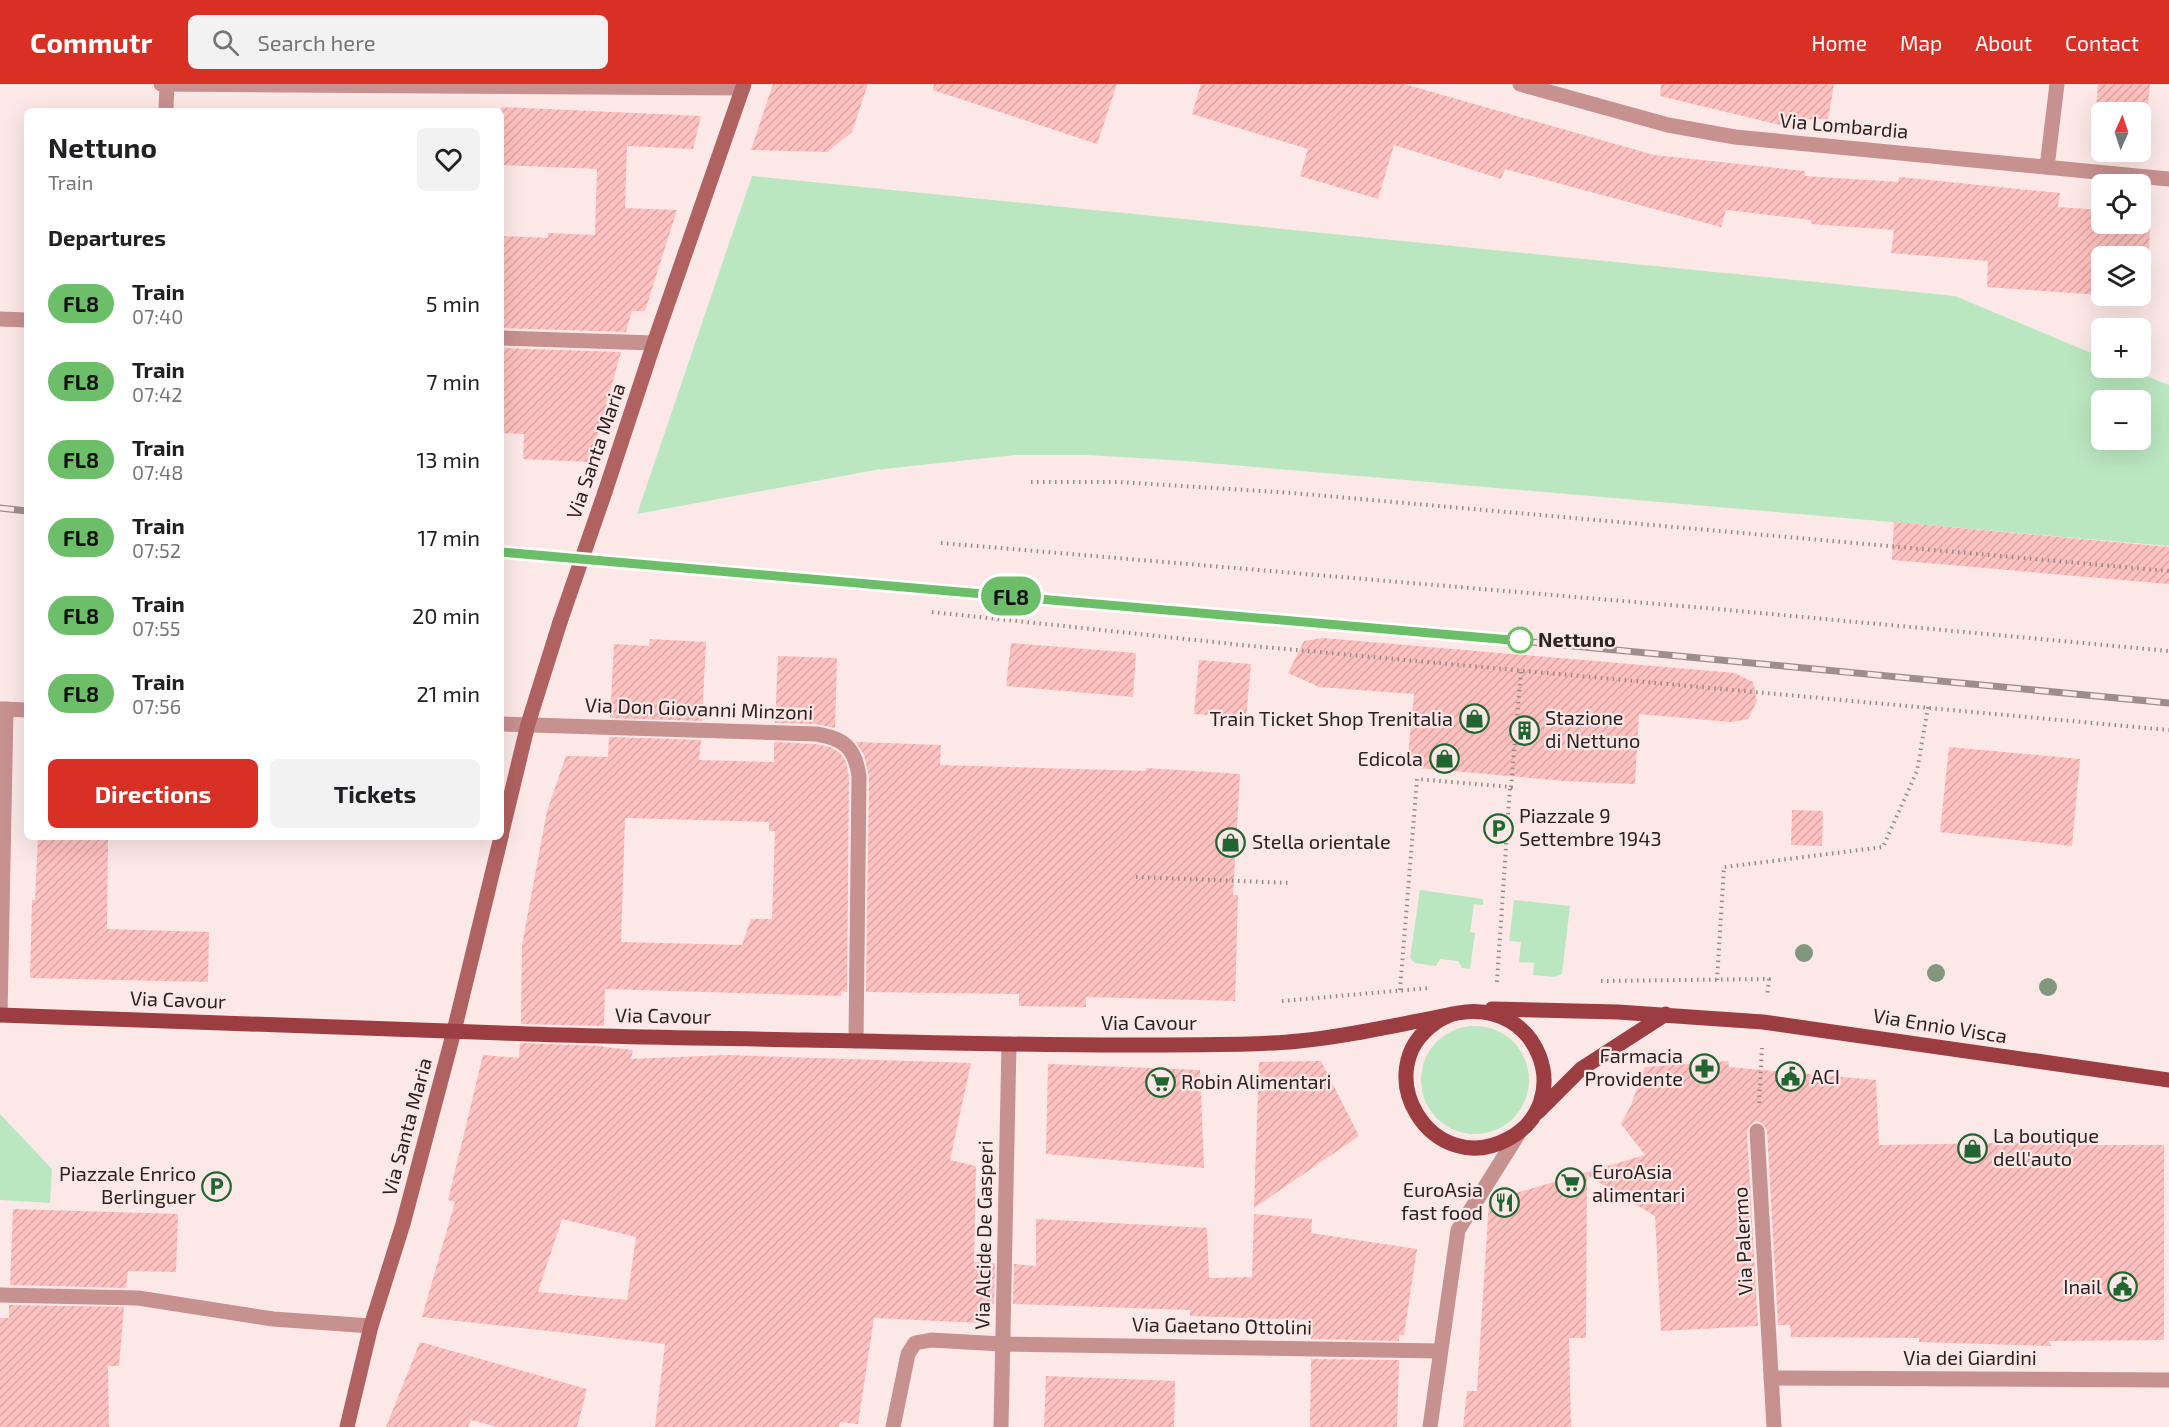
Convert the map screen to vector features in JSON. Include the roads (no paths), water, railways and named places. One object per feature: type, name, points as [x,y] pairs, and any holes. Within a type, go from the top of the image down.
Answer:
[{"type":"main road","name":"Via Santa Maria","points":[[504,824],[528,724],[560,622],[744,86]]},
{"type":"main road","name":"Via Santa Maria","points":[[347,1427],[371,1326],[403,1224],[454,1031],[500,840]]},
{"type":"main road","points":[[1532,1009],[1666,1014],[1581,1069],[1519,1133],[1503,1142],[1485,1147],[1467,1148],[1449,1143],[1433,1134],[1420,1121],[1411,1103],[1406,1082],[1409,1059],[1418,1039],[1434,1023],[1452,1014],[1474,1010],[1532,1009]]},
{"type":"main road","points":[[1474,1010],[1495,1013],[1515,1023],[1530,1037],[1540,1055],[1544,1076],[1542,1097],[1533,1117]]},
{"type":"main road","name":"Via Cavour","points":[[0,1015],[454,1031],[856,1041],[1009,1044],[1256,1044],[1326,1038],[1452,1014]]},
{"type":"main road","name":"Via Ennio Visca","points":[[1666,1014],[1812,1028],[2169,1080]]},
{"type":"street","points":[[161,84],[744,86]]},
{"type":"street","points":[[166,108],[167,84]]},
{"type":"street","name":"Via Lombardia","points":[[1520,84],[1638,118],[1723,135],[2169,179]]},
{"type":"street","points":[[2048,167],[2056,84]]},
{"type":"street","points":[[0,319],[24,320]]},
{"type":"street","points":[[504,338],[654,344]]},
{"type":"street","points":[[0,1015],[3,709],[24,710]]},
{"type":"street","name":"Via Don Giovanni Minzoni","points":[[504,724],[816,734],[829,736],[846,745],[858,765],[859,776],[856,1041]]},
{"type":"street","name":"Via Alcide De Gasperi","points":[[1001,1427],[1009,1044]]},
{"type":"street","name":"Via Palermo","points":[[1757,1131],[1774,1427]]},
{"type":"street","points":[[1430,1427],[1458,1230],[1519,1133]]},
{"type":"street","points":[[0,1295],[138,1298],[273,1319],[371,1326]]},
{"type":"street","name":"Via Gaetano Ottolini","points":[[893,1427],[908,1354],[915,1343],[931,1340],[1002,1344],[1440,1351]]},
{"type":"street","name":"Via dei Giardini","points":[[1772,1378],[2169,1380]]},
{"type":"railway","points":[[0,508],[24,511]]},
{"type":"railway","points":[[504,552],[1522,641],[2169,703]]},
{"type":"train","name":"FL8","points":[[504,552],[1522,641]]},
{"type":"place","name":"Nettuno","points":[[1520,640]]},
{"type":"place","name":"Train Ticket Shop Trenitalia","points":[[1474,719]]},
{"type":"place","name":"Stazione di Nettuno","points":[[1524,730]]},
{"type":"place","name":"Edicola","points":[[1444,759]]},
{"type":"place","name":"Piazzale 9 Settembre 1943","points":[[1498,828]]},
{"type":"place","name":"Stella orientale","points":[[1231,842]]},
{"type":"place","name":"Farmacia Providente","points":[[1704,1068]]},
{"type":"place","name":"ACI","points":[[1790,1077]]},
{"type":"place","name":"Robin Alimentari","points":[[1160,1082]]},
{"type":"place","name":"La boutique dell'auto","points":[[1972,1148]]},
{"type":"place","name":"EuroAsia alimentari","points":[[1571,1183]]},
{"type":"place","name":"Piazzale Enrico Berlinguer","points":[[217,1186]]},
{"type":"place","name":"EuroAsia fast food","points":[[1504,1202]]},
{"type":"place","name":"Inail","points":[[2123,1287]]}]
